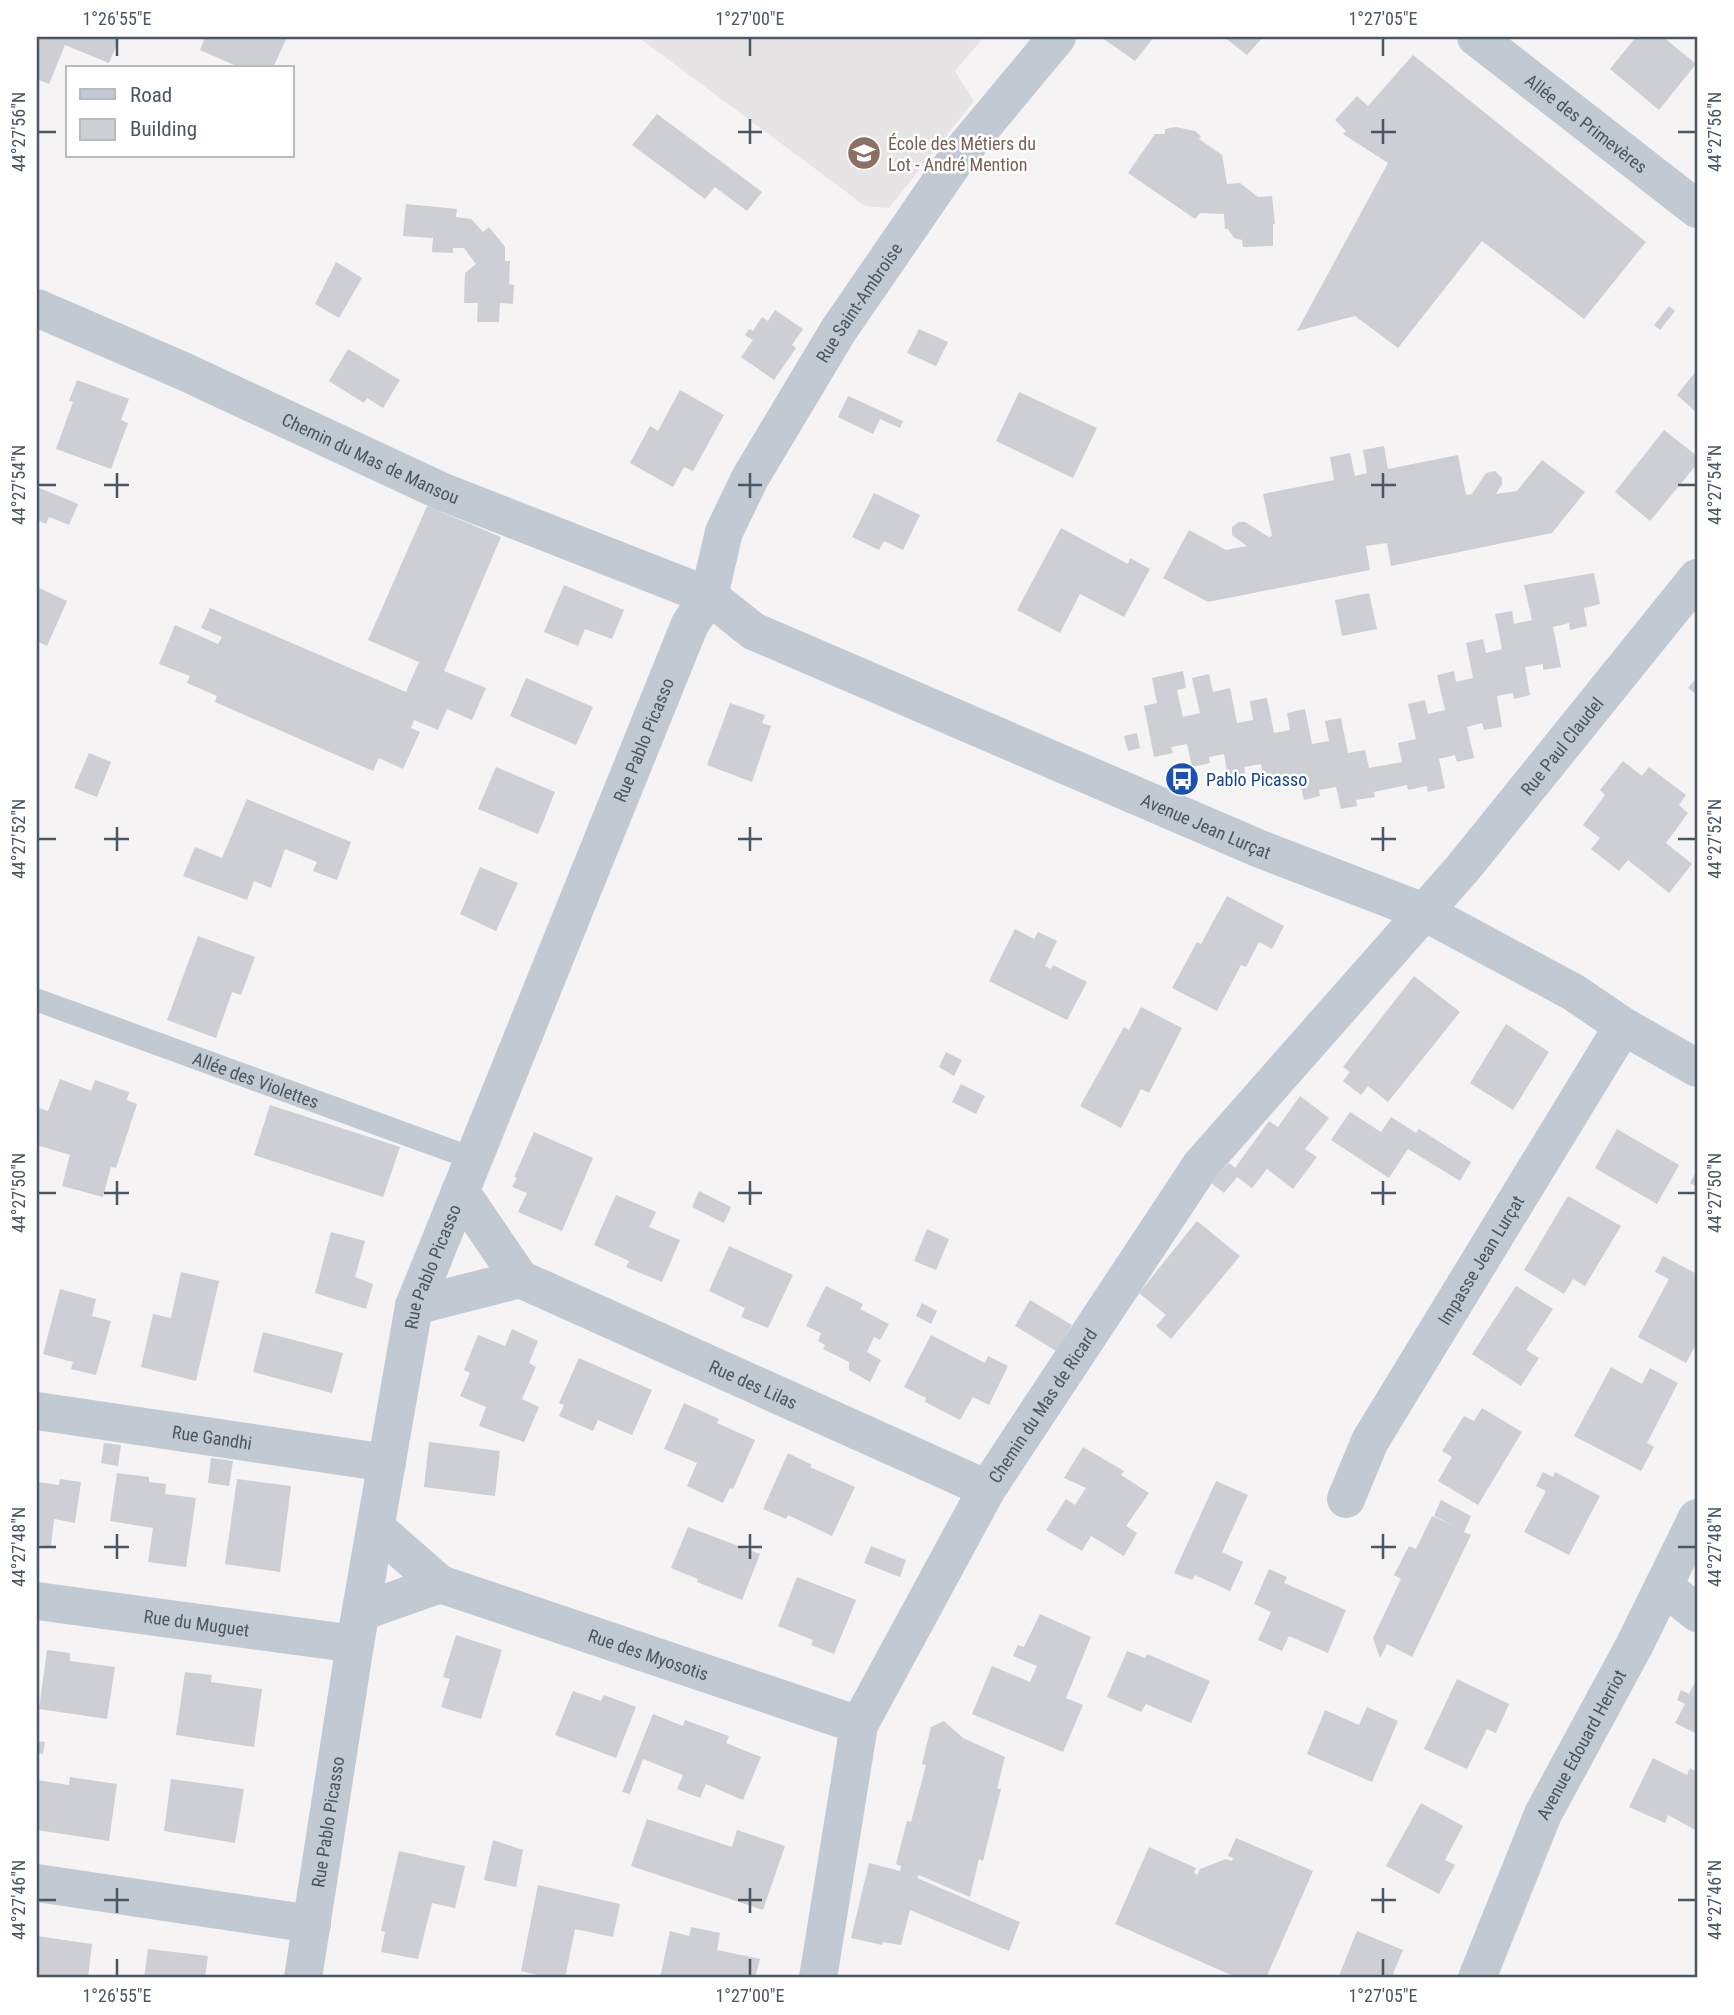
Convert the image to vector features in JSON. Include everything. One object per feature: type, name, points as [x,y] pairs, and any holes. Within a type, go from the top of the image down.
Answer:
[{"type":"street","name":"Rue Saint-Ambroise","points":[[709,596],[724,532],[750,478],[838,331],[959,155],[1058,37]]},
{"type":"street","name":"Allée des Primevères","points":[[1476,37],[1697,209]]},
{"type":"street","name":"Chemin du Mas de Mansou","points":[[37,308],[183,371],[443,492],[709,596]]},
{"type":"street","name":"Rue Paul Claudel","points":[[1424,912],[1463,868],[1697,578]]},
{"type":"street","name":"Avenue Jean Lurçat","points":[[709,596],[753,631],[1260,849],[1424,912],[1573,992],[1623,1026],[1697,1068]]},
{"type":"street","name":"Rue Pablo Picasso","points":[[303,1978],[358,1628],[414,1306],[690,624],[709,596]]},
{"type":"street","name":"Chemin du Mas de Ricard","points":[[818,1978],[859,1725],[987,1489],[1200,1165],[1424,912]]},
{"type":"street","name":"Impasse Jean Lurçat","points":[[1346,1499],[1370,1441],[1623,1026]]},
{"type":"street","points":[[414,1306],[520,1279],[467,1175]]},
{"type":"street","name":"Rue des Lilas","points":[[520,1279],[987,1489]]},
{"type":"street","name":"Rue Gandhi","points":[[37,1411],[387,1463]]},
{"type":"street","name":"Avenue Edouard Herriot","points":[[1477,1978],[1543,1814],[1665,1587],[1697,1518]]},
{"type":"street","name":"Rue des Myosotis","points":[[376,1528],[440,1584],[859,1725]]},
{"type":"street","points":[[358,1628],[440,1584]]},
{"type":"street","points":[[1665,1587],[1697,1613]]},
{"type":"street","name":"Rue du Muguet","points":[[37,1601],[358,1628]]},
{"type":"street","points":[[37,1883],[312,1924]]},
{"type":"lane","name":"Allée des Violettes","points":[[37,1000],[467,1175]]},
{"type":"shaded area","name":"École des Métiers du Lot - André Mention","points":[[638,37],[984,37],[955,71],[974,101],[889,208],[865,206]]},
{"type":"building","points":[[37,37],[120,37],[109,63],[65,45],[49,84],[37,79]]},
{"type":"building","points":[[205,37],[287,37],[274,66],[236,66],[200,50]]},
{"type":"building","points":[[1101,37],[1154,37],[1135,61]]},
{"type":"building","points":[[1224,37],[1263,37],[1247,55]]},
{"type":"building","points":[[1636,37],[1663,37],[1696,64],[1659,110],[1610,69]]},
{"type":"building","points":[[1413,55],[1646,242],[1584,319],[1482,241],[1398,348],[1355,316],[1297,331],[1388,163],[1343,134],[1346,131],[1335,120],[1357,96],[1368,106]]},
{"type":"building","points":[[657,114],[762,192],[747,211],[715,187],[705,199],[632,145]]},
{"type":"building","points":[[1176,127],[1195,131],[1201,136],[1199,139],[1222,155],[1227,184],[1240,183],[1258,197],[1272,196],[1275,224],[1273,246],[1243,247],[1242,240],[1234,238],[1228,229],[1225,229],[1224,214],[1200,213],[1195,219],[1128,173],[1155,134],[1165,134],[1165,129]]},
{"type":"building","points":[[406,204],[457,209],[456,217],[471,219],[483,232],[489,227],[505,247],[505,261],[510,261],[509,284],[514,285],[513,304],[500,303],[499,322],[477,322],[478,303],[464,303],[465,273],[476,264],[464,248],[453,248],[453,253],[432,252],[433,238],[403,236]]},
{"type":"building","points":[[336,262],[362,278],[339,318],[315,304]]},
{"type":"building","points":[[1669,306],[1675,311],[1660,330],[1654,325]]},
{"type":"building","points":[[775,310],[803,329],[792,345],[796,348],[774,380],[741,357],[753,340],[745,335],[749,329],[753,331],[762,317],[768,321]]},
{"type":"building","points":[[919,329],[948,342],[936,366],[907,353]]},
{"type":"building","points":[[348,349],[400,380],[383,408],[367,398],[364,403],[329,381]]},
{"type":"building","points":[[1697,370],[1697,413],[1677,395]]},
{"type":"building","points":[[77,380],[129,399],[121,420],[128,423],[111,469],[56,449],[73,402],[69,401]]},
{"type":"building","points":[[680,390],[724,415],[693,471],[684,467],[673,487],[630,463],[650,426],[658,431]]},
{"type":"building","points":[[1019,392],[1097,428],[1073,478],[996,441]]},
{"type":"building","points":[[848,396],[903,421],[900,428],[880,419],[873,434],[838,417]]},
{"type":"building","points":[[1664,430],[1697,456],[1697,464],[1650,521],[1615,492]]},
{"type":"building","points":[[1384,446],[1388,469],[1458,455],[1466,495],[1472,494],[1486,473],[1495,471],[1502,478],[1502,484],[1496,494],[1517,491],[1542,460],[1585,492],[1552,533],[1391,566],[1387,543],[1366,546],[1370,570],[1208,602],[1163,578],[1189,530],[1226,550],[1247,546],[1232,535],[1232,527],[1239,522],[1245,522],[1269,537],[1272,536],[1263,494],[1334,480],[1330,457],[1350,453],[1355,476],[1367,473],[1363,450]]},
{"type":"building","points":[[37,487],[78,504],[69,525],[49,517],[46,524],[37,520]]},
{"type":"building","points":[[874,493],[920,515],[903,550],[884,541],[879,550],[852,537]]},
{"type":"building","points":[[427,506],[501,537],[444,671],[486,688],[472,720],[447,709],[438,730],[414,720],[411,728],[420,732],[403,769],[379,758],[373,771],[215,702],[217,696],[187,683],[190,676],[159,664],[175,625],[218,644],[222,637],[201,628],[210,608],[406,692],[419,662],[368,640]]},
{"type":"building","points":[[1061,528],[1128,564],[1130,558],[1150,569],[1124,617],[1080,594],[1060,633],[1017,610]]},
{"type":"building","points":[[1594,573],[1600,604],[1584,608],[1587,626],[1570,630],[1569,623],[1553,627],[1561,667],[1543,670],[1543,664],[1525,667],[1530,695],[1514,699],[1513,693],[1497,696],[1502,727],[1484,730],[1482,723],[1467,727],[1474,758],[1457,762],[1455,755],[1439,759],[1445,788],[1428,792],[1427,786],[1408,790],[1407,785],[1374,792],[1375,797],[1356,800],[1357,806],[1341,809],[1336,787],[1319,790],[1320,796],[1304,800],[1298,776],[1282,779],[1283,785],[1266,788],[1261,764],[1244,767],[1245,773],[1228,777],[1224,754],[1209,757],[1210,763],[1192,767],[1187,744],[1171,747],[1173,753],[1154,757],[1144,706],[1157,703],[1152,678],[1183,671],[1186,688],[1177,690],[1183,717],[1200,713],[1192,678],[1209,674],[1213,692],[1230,688],[1237,723],[1253,720],[1250,701],[1267,698],[1274,733],[1290,730],[1287,713],[1305,709],[1312,744],[1329,741],[1325,721],[1341,718],[1348,753],[1365,750],[1369,768],[1402,762],[1398,743],[1416,739],[1408,704],[1425,700],[1428,714],[1445,710],[1437,675],[1454,671],[1456,682],[1473,678],[1466,643],[1483,639],[1486,653],[1502,649],[1495,614],[1512,611],[1514,624],[1532,620],[1524,585]]},
{"type":"building","points":[[564,585],[624,610],[612,639],[585,629],[578,646],[544,632]]},
{"type":"building","points":[[37,587],[67,601],[47,646],[37,641]]},
{"type":"building","points":[[1369,593],[1377,629],[1342,636],[1335,600]]},
{"type":"building","points":[[1697,677],[1697,695],[1688,688]]},
{"type":"building","points":[[526,678],[593,707],[576,745],[510,716]]},
{"type":"building","points":[[730,703],[765,715],[762,723],[771,726],[752,782],[707,765]]},
{"type":"building","points":[[1137,733],[1140,748],[1128,751],[1124,736]]},
{"type":"building","points":[[89,753],[111,762],[97,797],[74,788]]},
{"type":"building","points":[[1623,761],[1642,776],[1649,767],[1686,795],[1679,805],[1688,813],[1666,843],[1692,864],[1669,893],[1628,860],[1619,871],[1591,849],[1600,838],[1583,825],[1605,795],[1600,790]]},
{"type":"building","points":[[496,767],[555,792],[538,834],[478,809]]},
{"type":"building","points":[[247,799],[351,842],[337,880],[313,871],[317,862],[285,849],[271,888],[254,881],[247,900],[183,876],[195,847],[222,858]]},
{"type":"building","points":[[480,867],[518,883],[496,931],[460,914]]},
{"type":"building","points":[[1227,896],[1284,926],[1272,949],[1259,942],[1246,967],[1241,965],[1217,1011],[1172,988],[1197,942],[1201,944]]},
{"type":"building","points":[[1015,929],[1034,939],[1038,932],[1057,941],[1045,966],[1051,969],[1053,965],[1087,982],[1067,1020],[989,981]]},
{"type":"building","points":[[198,936],[255,957],[241,995],[232,992],[216,1038],[167,1020]]},
{"type":"building","points":[[1414,976],[1460,1012],[1388,1102],[1368,1086],[1361,1095],[1343,1081],[1350,1072],[1343,1067]]},
{"type":"building","points":[[1141,1007],[1182,1028],[1149,1093],[1141,1089],[1121,1128],[1080,1106],[1124,1027],[1129,1030]]},
{"type":"building","points":[[1506,1024],[1549,1052],[1513,1110],[1470,1083]]},
{"type":"building","points":[[946,1052],[962,1060],[954,1076],[939,1067]]},
{"type":"building","points":[[60,1079],[91,1091],[95,1080],[129,1092],[127,1100],[137,1104],[116,1168],[111,1167],[103,1197],[62,1186],[70,1155],[37,1145],[37,1107],[48,1111]]},
{"type":"building","points":[[961,1084],[985,1096],[976,1114],[952,1102]]},
{"type":"building","points":[[1300,1096],[1329,1118],[1305,1149],[1317,1157],[1293,1189],[1267,1169],[1252,1188],[1237,1177],[1224,1193],[1210,1182],[1229,1163],[1235,1168],[1269,1121],[1278,1127]]},
{"type":"building","points":[[270,1105],[400,1147],[383,1197],[254,1155]]},
{"type":"building","points":[[1350,1112],[1381,1132],[1391,1117],[1416,1133],[1419,1129],[1471,1162],[1460,1181],[1408,1149],[1389,1178],[1331,1140]]},
{"type":"building","points":[[1617,1129],[1679,1165],[1657,1204],[1595,1168]]},
{"type":"building","points":[[534,1132],[593,1158],[562,1231],[518,1212],[527,1193],[512,1187],[517,1178],[514,1177]]},
{"type":"building","points":[[1697,1170],[1697,1187],[1690,1183]]},
{"type":"building","points":[[699,1191],[731,1207],[724,1223],[692,1207]]},
{"type":"building","points":[[616,1195],[656,1212],[649,1227],[680,1240],[662,1282],[626,1267],[629,1261],[594,1245]]},
{"type":"building","points":[[1568,1196],[1621,1226],[1585,1286],[1573,1279],[1564,1294],[1524,1270]]},
{"type":"building","points":[[1197,1221],[1240,1256],[1171,1339],[1156,1326],[1166,1315],[1139,1293]]},
{"type":"building","points":[[927,1229],[949,1239],[936,1270],[914,1261]]},
{"type":"building","points":[[331,1232],[365,1241],[355,1277],[373,1284],[366,1309],[315,1293]]},
{"type":"building","points":[[729,1246],[793,1275],[768,1328],[741,1317],[745,1308],[709,1291]]},
{"type":"building","points":[[1663,1256],[1697,1274],[1697,1342],[1686,1363],[1638,1337],[1669,1279],[1655,1272]]},
{"type":"building","points":[[181,1272],[219,1281],[196,1381],[141,1367],[153,1314],[171,1318]]},
{"type":"building","points":[[826,1286],[863,1304],[860,1309],[889,1324],[880,1340],[874,1337],[867,1352],[881,1360],[870,1382],[849,1370],[849,1362],[823,1349],[825,1345],[818,1341],[821,1333],[806,1326]]},
{"type":"building","points":[[1516,1286],[1553,1309],[1526,1350],[1539,1358],[1521,1386],[1472,1354]]},
{"type":"building","points":[[60,1289],[96,1299],[92,1316],[111,1321],[96,1375],[71,1369],[73,1362],[43,1354]]},
{"type":"building","points":[[1030,1300],[1072,1325],[1056,1351],[1015,1326]]},
{"type":"building","points":[[922,1303],[937,1311],[931,1324],[916,1316]]},
{"type":"building","points":[[512,1329],[538,1341],[529,1363],[536,1367],[522,1399],[539,1407],[524,1442],[479,1426],[486,1407],[460,1396],[470,1373],[464,1370],[478,1335],[505,1346]]},
{"type":"building","points":[[263,1332],[343,1353],[332,1393],[253,1372]]},
{"type":"building","points":[[931,1335],[985,1363],[988,1356],[1008,1366],[989,1405],[973,1397],[960,1420],[925,1402],[926,1398],[904,1387]]},
{"type":"building","points":[[579,1358],[652,1390],[632,1435],[598,1420],[593,1431],[559,1416],[564,1405],[559,1403]]},
{"type":"building","points":[[1611,1367],[1642,1384],[1650,1368],[1678,1383],[1647,1443],[1654,1447],[1641,1471],[1574,1436]]},
{"type":"building","points":[[684,1403],[719,1419],[717,1423],[755,1440],[733,1489],[730,1488],[723,1503],[687,1486],[697,1463],[664,1449]]},
{"type":"building","points":[[1482,1408],[1522,1432],[1478,1505],[1438,1481],[1452,1457],[1442,1451],[1464,1416],[1474,1421]]},
{"type":"building","points":[[429,1442],[500,1451],[495,1496],[424,1487]]},
{"type":"building","points":[[104,1443],[121,1445],[118,1466],[101,1463]]},
{"type":"building","points":[[1083,1447],[1124,1471],[1121,1475],[1149,1493],[1126,1526],[1137,1533],[1124,1556],[1091,1536],[1082,1551],[1046,1530],[1066,1499],[1075,1505],[1086,1488],[1064,1478]]},
{"type":"building","points":[[788,1453],[812,1465],[810,1467],[855,1487],[832,1536],[788,1515],[786,1519],[763,1509]]},
{"type":"building","points":[[211,1458],[233,1461],[229,1486],[208,1483]]},
{"type":"building","points":[[1543,1472],[1553,1477],[1555,1472],[1600,1496],[1569,1555],[1524,1532],[1546,1491],[1536,1486]]},
{"type":"building","points":[[117,1473],[149,1477],[149,1482],[166,1484],[165,1494],[196,1498],[186,1567],[148,1562],[153,1528],[110,1521]]},
{"type":"building","points":[[60,1479],[81,1482],[75,1523],[54,1519],[51,1547],[37,1545],[37,1482],[59,1485]]},
{"type":"building","points":[[237,1479],[291,1486],[280,1572],[225,1564]]},
{"type":"building","points":[[1216,1481],[1248,1495],[1222,1552],[1243,1562],[1230,1591],[1195,1575],[1192,1580],[1174,1573]]},
{"type":"building","points":[[1441,1500],[1471,1516],[1464,1532],[1471,1535],[1412,1657],[1387,1644],[1380,1658],[1373,1638],[1401,1579],[1394,1575],[1409,1546],[1416,1549],[1432,1516],[1459,1528],[1434,1516]]},
{"type":"building","points":[[688,1527],[760,1554],[742,1600],[671,1568]]},
{"type":"building","points":[[871,1546],[906,1560],[900,1577],[864,1563]]},
{"type":"building","points":[[1269,1569],[1287,1577],[1284,1583],[1346,1610],[1328,1653],[1289,1636],[1282,1651],[1258,1640],[1271,1612],[1254,1604]]},
{"type":"building","points":[[797,1577],[856,1600],[834,1654],[811,1645],[813,1640],[778,1626]]},
{"type":"building","points":[[1040,1614],[1091,1637],[1066,1698],[1083,1705],[1063,1752],[972,1714],[992,1666],[1030,1682],[1037,1666],[1013,1656],[1018,1645],[1024,1647]]},
{"type":"building","points":[[456,1635],[502,1650],[481,1719],[441,1707],[450,1679],[443,1677]]},
{"type":"building","points":[[47,1650],[70,1653],[70,1661],[115,1667],[107,1719],[39,1709]]},
{"type":"building","points":[[1127,1651],[1145,1658],[1147,1654],[1210,1681],[1191,1723],[1146,1704],[1141,1712],[1107,1697]]},
{"type":"building","points":[[185,1672],[212,1675],[211,1682],[262,1689],[254,1747],[176,1735]]},
{"type":"building","points":[[1697,1678],[1697,1734],[1675,1723],[1685,1704],[1677,1700],[1681,1690],[1689,1694]]},
{"type":"building","points":[[1457,1679],[1509,1704],[1496,1733],[1487,1729],[1467,1769],[1424,1749]]},
{"type":"building","points":[[573,1691],[601,1701],[604,1695],[636,1707],[616,1758],[555,1735]]},
{"type":"building","points":[[1367,1707],[1398,1721],[1372,1782],[1307,1754],[1325,1710],[1359,1725]]},
{"type":"building","points":[[653,1714],[683,1726],[685,1720],[729,1736],[726,1743],[761,1757],[743,1800],[706,1784],[700,1798],[677,1789],[683,1775],[643,1759],[630,1794],[622,1792]]},
{"type":"building","points":[[944,1721],[963,1738],[1005,1757],[997,1789],[1001,1789],[983,1861],[979,1859],[970,1897],[919,1875],[917,1878],[1020,1922],[1009,1951],[910,1910],[901,1945],[883,1942],[882,1945],[851,1938],[869,1863],[900,1871],[901,1866],[896,1864],[907,1821],[911,1822],[926,1765],[922,1764],[931,1727]]},
{"type":"building","points":[[37,1741],[45,1742],[43,1754],[37,1753]]},
{"type":"building","points":[[1653,1758],[1687,1775],[1690,1768],[1697,1772],[1697,1831],[1668,1815],[1665,1823],[1629,1807]]},
{"type":"building","points":[[70,1777],[117,1784],[109,1841],[37,1830],[37,1780],[69,1785]]},
{"type":"building","points":[[171,1779],[244,1789],[235,1843],[164,1831]]},
{"type":"building","points":[[1421,1803],[1463,1826],[1445,1860],[1455,1865],[1439,1894],[1386,1866]]},
{"type":"building","points":[[647,1819],[732,1847],[737,1830],[785,1846],[763,1910],[631,1866]]},
{"type":"building","points":[[1236,1838],[1313,1871],[1266,1978],[1238,1978],[1115,1924],[1149,1847],[1196,1868],[1194,1873],[1197,1875],[1200,1869],[1226,1859],[1232,1861],[1233,1858],[1228,1856]]},
{"type":"building","points":[[493,1840],[523,1850],[516,1887],[484,1880]]},
{"type":"building","points":[[399,1851],[465,1866],[455,1908],[432,1903],[418,1959],[381,1952],[385,1932],[381,1931]]},
{"type":"building","points":[[538,1885],[620,1904],[613,1937],[575,1929],[565,1978],[550,1978],[521,1971]]},
{"type":"building","points":[[691,1927],[720,1933],[717,1950],[760,1959],[755,1978],[660,1978],[670,1931],[689,1936]]},
{"type":"building","points":[[1357,1931],[1403,1950],[1393,1974],[1405,1978],[1338,1978]]},
{"type":"building","points":[[37,1936],[92,1944],[88,1978],[37,1978]]},
{"type":"building","points":[[148,1949],[208,1956],[205,1978],[144,1978]]},
{"type":"place","name":"École des Métiers du Lot - André Mention","points":[[864,153]]},
{"type":"place","name":"Pablo Picasso","points":[[1182,779]]}]
